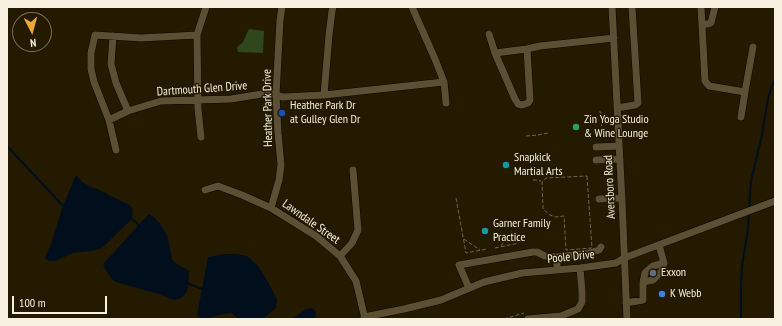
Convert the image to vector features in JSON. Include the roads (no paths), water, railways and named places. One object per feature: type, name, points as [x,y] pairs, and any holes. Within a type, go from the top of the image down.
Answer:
[{"type":"street","points":[[201,137],[197,35],[206,7]]},
{"type":"street","name":"Heather Park Drive","points":[[271,208],[279,180],[281,166],[276,95],[282,7]]},
{"type":"street","points":[[324,94],[333,7]]},
{"type":"street","points":[[412,7],[444,82],[446,103]]},
{"type":"street","name":"Aversboro Road","points":[[612,7],[627,319]]},
{"type":"street","points":[[617,108],[635,105],[638,103],[632,7]]},
{"type":"street","points":[[701,7],[705,81],[709,86],[745,92]]},
{"type":"street","points":[[702,24],[711,23],[715,7]]},
{"type":"street","points":[[489,34],[495,53],[515,99],[518,104],[522,105],[528,103],[530,100],[527,50]]},
{"type":"street","points":[[116,150],[108,120],[94,82],[91,69],[95,35],[140,38],[197,35]]},
{"type":"street","points":[[113,36],[110,64],[128,111]]},
{"type":"street","points":[[495,53],[527,50],[540,46],[614,38]]},
{"type":"street","points":[[741,117],[753,47]]},
{"type":"street","name":"Dartmouth Glen Drive","points":[[108,120],[128,111],[161,101],[231,99],[268,93],[283,97],[444,82]]},
{"type":"street","points":[[596,147],[619,146]]},
{"type":"street","points":[[596,160],[620,159]]},
{"type":"street","points":[[340,256],[352,243],[358,230],[353,170]]},
{"type":"street","name":"Lawndale Street","points":[[205,190],[218,186],[242,195],[271,208],[316,236],[340,256],[356,281],[365,318]]},
{"type":"street","points":[[598,199],[622,198]]},
{"type":"street","name":"Poole Drive","points":[[365,318],[404,310],[441,300],[484,282],[522,272],[580,268],[616,263],[624,258],[775,201]]},
{"type":"street","points":[[626,303],[643,300],[643,282],[652,280],[662,271],[664,263],[659,245]]},
{"type":"street","points":[[469,288],[459,265],[533,252],[537,252],[545,256],[557,257],[589,253],[599,250],[601,247]]},
{"type":"street","points":[[557,257],[557,269]]},
{"type":"street","points":[[528,315],[562,316],[578,309],[582,302],[580,268]]},
{"type":"water","points":[[76,175],[82,182],[89,186],[131,206],[133,210],[132,219],[102,248],[73,253],[55,261],[49,261],[45,258],[63,206]]},
{"type":"water","points":[[149,214],[155,218],[167,235],[172,259],[175,263],[189,271],[188,287],[186,293],[181,298],[174,300],[159,294],[116,282],[112,279],[103,264]]},
{"type":"water","points":[[225,254],[247,256],[258,266],[264,275],[277,299],[276,308],[263,319],[238,319],[230,313],[205,319],[197,316],[208,257]]},
{"type":"water","points":[[312,308],[316,313],[315,319],[292,319],[306,309]]},
{"type":"waterway","points":[[749,208],[751,181],[762,135],[768,98],[775,79]]},
{"type":"waterway","points":[[7,146],[65,207]]},
{"type":"waterway","points":[[741,319],[742,266],[749,213]]},
{"type":"waterway","points":[[131,218],[137,223],[139,228]]},
{"type":"waterway","points":[[187,282],[205,290]]},
{"type":"place","name":"Heather Park Dr at Gulley Glen Dr","points":[[282,113]]},
{"type":"place","name":"Zin Yoga Studio & Wine Lounge","points":[[576,127]]},
{"type":"place","name":"Snapkick Martial Arts","points":[[506,165]]},
{"type":"place","name":"Garner Family Practice","points":[[485,231]]},
{"type":"place","name":"Exxon","points":[[653,273]]},
{"type":"place","name":"K Webb","points":[[662,294]]}]
